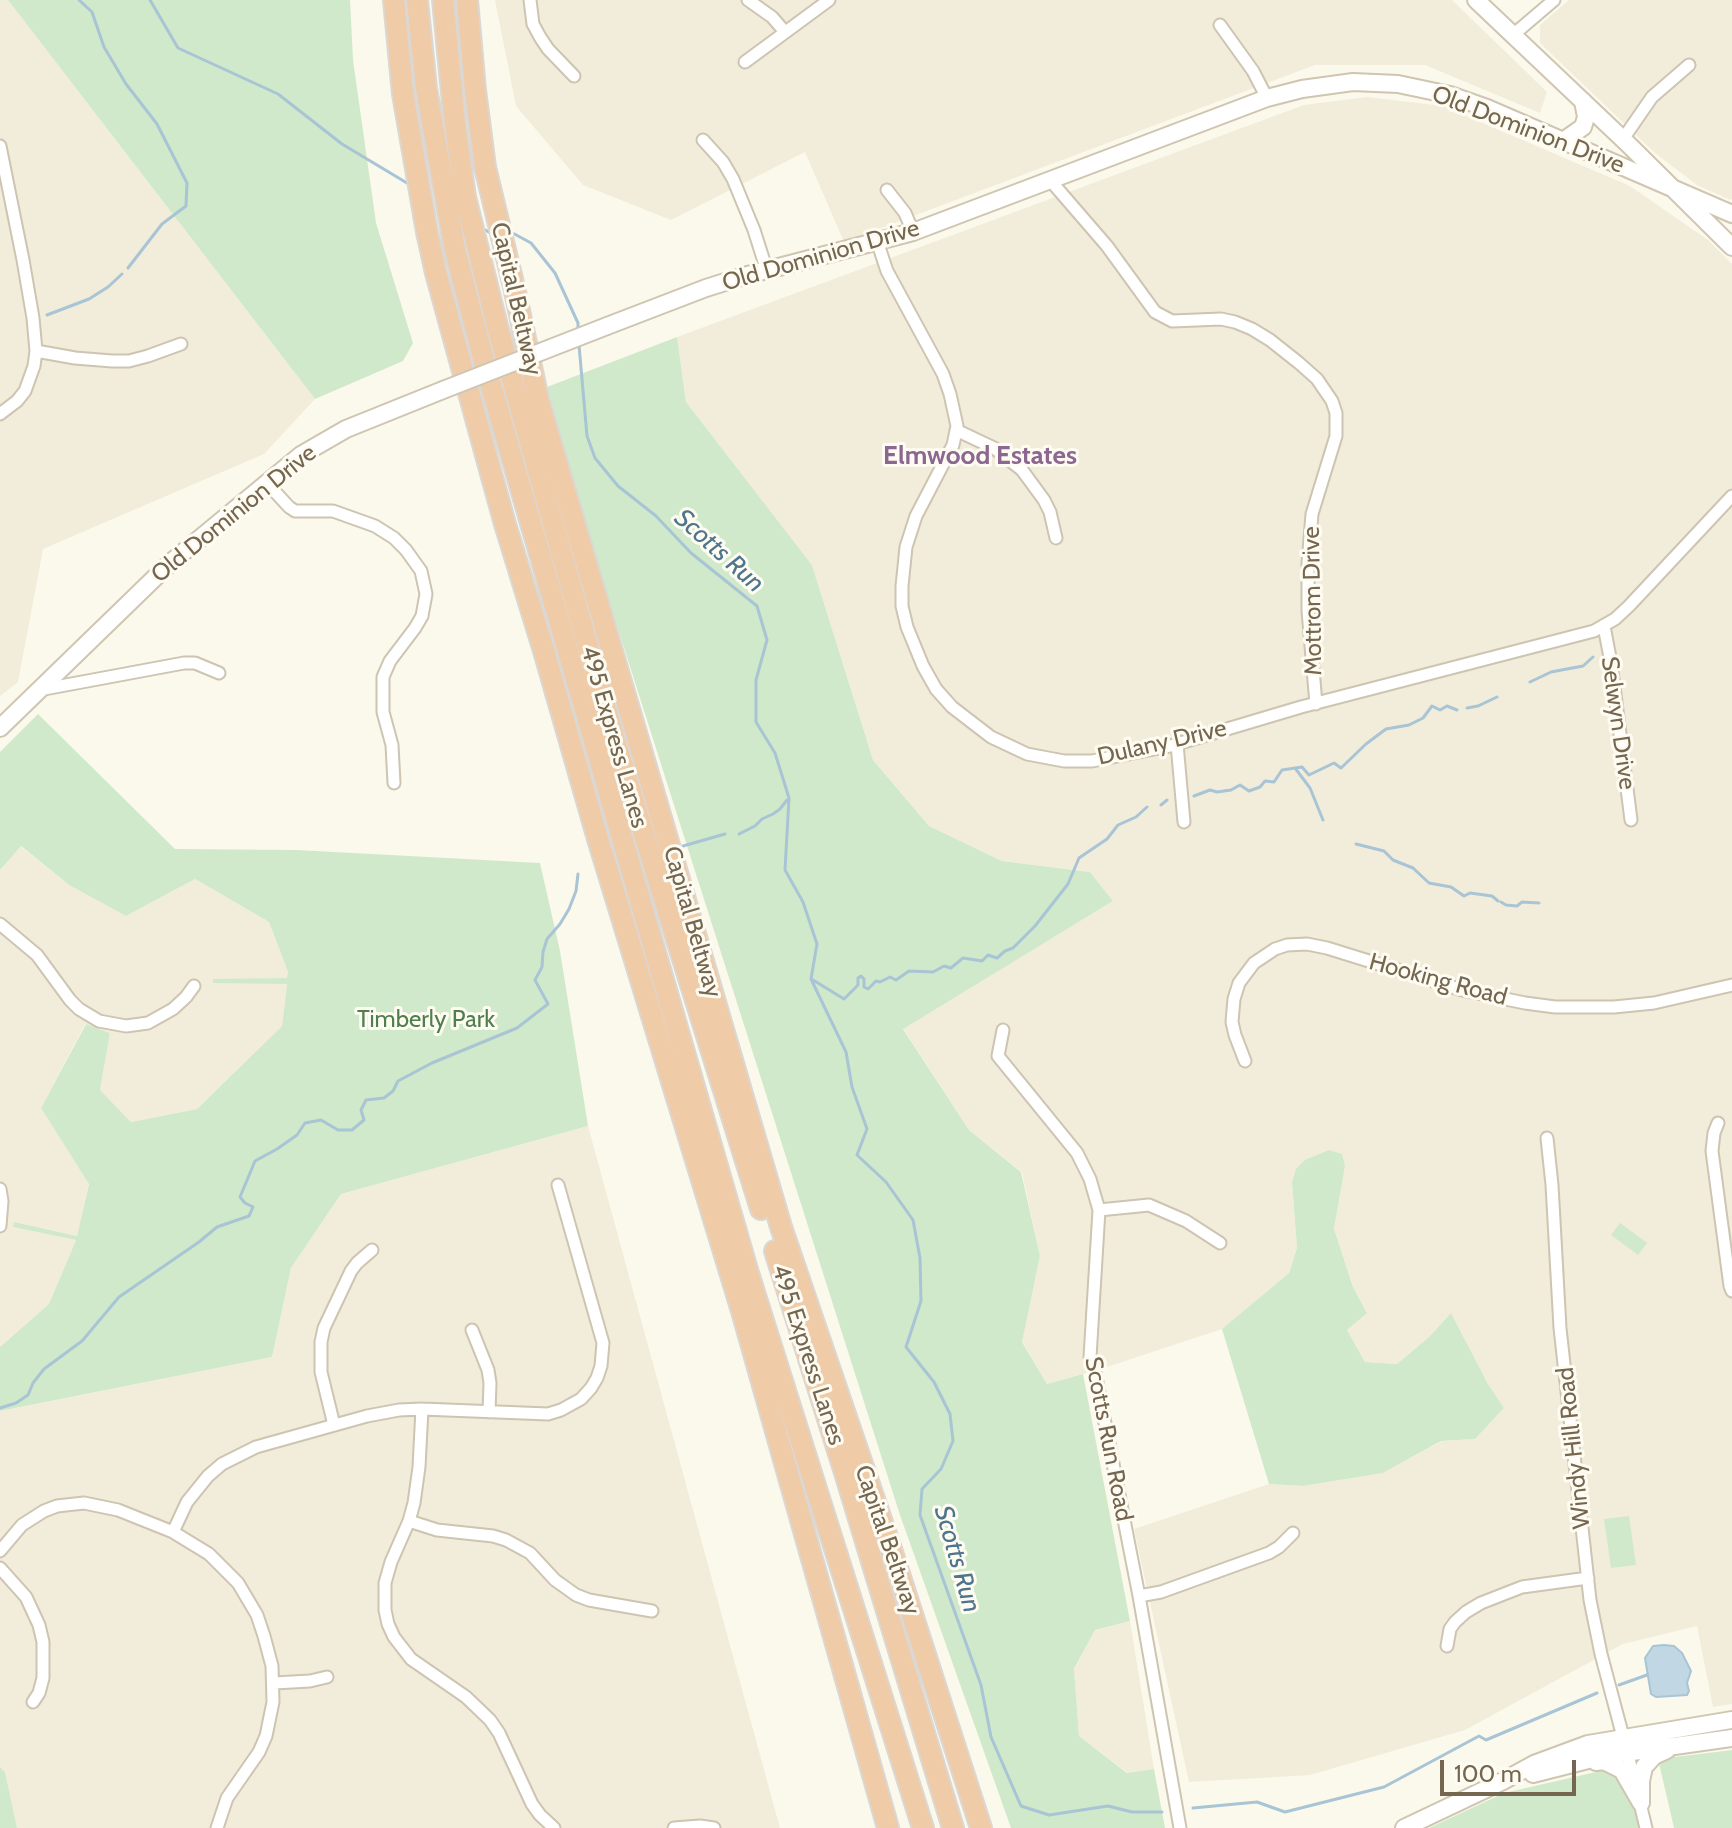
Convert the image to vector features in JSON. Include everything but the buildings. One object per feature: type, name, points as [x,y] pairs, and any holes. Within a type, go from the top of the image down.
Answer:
[{"type":"highway","points":[[394,0],[403,94],[436,273],[505,524],[742,1311],[888,1828]]},
{"type":"highway","name":"495 Express Lanes","points":[[417,0],[426,88],[455,250],[484,361],[748,1273],[923,1828]]},
{"type":"highway","name":"495 Express Lanes","points":[[443,0],[465,197],[482,266],[614,738],[953,1828]]},
{"type":"highway","name":"Capital Beltway","points":[[467,0],[485,167],[538,399],[781,1227],[935,1682],[981,1828]]},
{"type":"highway","points":[[935,1682],[991,1828]]},
{"type":"highway","points":[[884,1704],[911,1828]]},
{"type":"main road","points":[[1476,0],[1731,242]]},
{"type":"main road","name":"Old Dominion Drive","points":[[0,728],[169,564],[301,455],[346,429],[706,288],[913,232],[1267,98],[1339,83],[1375,82],[1450,95],[1487,108],[1732,214]]},
{"type":"main road","points":[[1563,141],[1583,127],[1586,117],[1583,101]]},
{"type":"main road","points":[[1503,1781],[1580,1762],[1624,1745],[1732,1720]]},
{"type":"main road","points":[[1404,1828],[1534,1764],[1588,1744],[1679,1745],[1732,1738]]},
{"type":"main road","points":[[1641,1803],[1642,1773],[1647,1762],[1679,1745]]},
{"type":"main road","points":[[1580,1762],[1604,1761],[1617,1767],[1626,1775],[1641,1803]]},
{"type":"street","points":[[530,0],[533,24],[540,37],[574,76]]},
{"type":"street","points":[[748,0],[772,17],[785,32]]},
{"type":"street","points":[[745,62],[829,0]]},
{"type":"street","points":[[1513,35],[1554,0]]},
{"type":"street","points":[[1220,25],[1253,71],[1267,98]]},
{"type":"street","points":[[1623,139],[1652,97],[1689,65]]},
{"type":"street","points":[[703,140],[723,162],[733,179],[767,271]]},
{"type":"street","points":[[0,146],[23,260],[36,351],[25,391],[0,414]]},
{"type":"street","name":"Mottrom Drive","points":[[1050,180],[1107,246],[1155,312],[1172,321],[1221,319],[1252,329],[1317,379],[1332,401],[1336,436],[1312,514],[1308,563],[1308,611],[1316,704]]},
{"type":"street","points":[[887,190],[905,213],[913,232]]},
{"type":"street","points":[[877,241],[887,271],[943,374],[955,414],[956,430],[994,448],[1022,470],[1044,500],[1056,538]]},
{"type":"street","points":[[36,351],[75,358],[129,361],[181,344]]},
{"type":"street","name":"Dulany Drive","points":[[956,430],[953,445],[910,531],[906,547],[902,606],[907,627],[923,666],[936,689],[952,707],[991,737],[1048,760],[1104,760],[1177,744],[1604,626],[1629,606],[1732,496]]},
{"type":"street","points":[[266,482],[295,511],[333,511],[375,526],[394,538],[421,571],[426,594],[422,616],[390,661],[383,677],[383,712],[392,745],[394,783]]},
{"type":"street","name":"Selwyn Drive","points":[[1604,626],[1631,820]]},
{"type":"street","points":[[38,690],[184,663],[204,666],[219,673]]},
{"type":"street","points":[[1177,744],[1184,822]]},
{"type":"street","points":[[1,926],[37,955],[79,1009],[99,1021],[126,1026],[148,1023],[173,1009],[194,986]]},
{"type":"street","name":"Hooking Road","points":[[1245,1061],[1232,1022],[1237,991],[1254,963],[1287,945],[1307,944],[1327,948],[1462,990],[1555,1007],[1654,1003],[1732,985]]},
{"type":"street","name":"Scotts Run Road","points":[[1003,1030],[998,1056],[1077,1153],[1090,1179],[1099,1210],[1090,1357],[1139,1596],[1180,1828]]},
{"type":"street","points":[[1718,1123],[1712,1151],[1732,1291]]},
{"type":"street","name":"Windy Hill Road","points":[[1547,1138],[1560,1330],[1590,1600],[1646,1828]]},
{"type":"street","points":[[173,1532],[182,1509],[196,1488],[222,1464],[256,1447],[379,1413],[422,1409],[538,1414],[561,1410],[581,1399],[591,1388],[601,1366],[603,1343],[558,1185]]},
{"type":"street","points":[[0,1189],[0,1226]]},
{"type":"street","points":[[1099,1210],[1149,1205],[1186,1221],[1220,1243]]},
{"type":"street","points":[[334,1425],[321,1372],[324,1328],[351,1271],[372,1250]]},
{"type":"street","points":[[472,1330],[488,1370],[489,1412]]},
{"type":"street","points":[[422,1409],[418,1484],[409,1521],[385,1583],[385,1610],[394,1637],[411,1659],[466,1697],[490,1720],[532,1804],[554,1828]]},
{"type":"street","points":[[0,1551],[32,1517],[57,1506],[84,1503],[110,1508],[173,1532],[209,1554],[225,1568],[257,1615],[274,1683],[266,1736],[250,1767],[227,1798],[219,1827]]},
{"type":"street","points":[[409,1521],[437,1530],[506,1540],[530,1553],[555,1580],[576,1595],[652,1611]]},
{"type":"street","points":[[1139,1596],[1161,1592],[1269,1553],[1293,1533]]},
{"type":"street","points":[[0,1568],[26,1597],[39,1625],[44,1658],[43,1678],[33,1702]]},
{"type":"street","points":[[1447,1646],[1447,1638],[1455,1622],[1481,1603],[1522,1587],[1588,1578]]},
{"type":"street","points":[[274,1683],[327,1677]]},
{"type":"street","points":[[674,1828],[714,1828]]},
{"type":"shaded area","points":[[0,0],[8,0],[315,399],[264,454],[43,549],[18,682],[0,696]]},
{"type":"shaded area","points":[[495,0],[1452,0],[1547,92],[1540,113],[1425,65],[1315,65],[844,242],[805,152],[671,220],[583,185],[516,106]]},
{"type":"shaded area","points":[[1569,0],[1732,0],[1732,199],[1697,185],[1655,153],[1540,43],[1540,25]]},
{"type":"shaded area","points":[[1367,97],[1443,106],[1630,186],[1708,240],[1732,264],[1732,1704],[1713,1707],[1697,1626],[1623,1644],[1465,1730],[1310,1775],[1189,1782],[1134,1529],[1269,1484],[1303,1486],[1383,1473],[1442,1441],[1475,1439],[1504,1408],[1451,1313],[1397,1364],[1365,1362],[1347,1330],[1367,1312],[1353,1287],[1334,1229],[1345,1166],[1292,1182],[1297,1248],[1289,1273],[1222,1329],[1047,1384],[1022,1341],[1040,1256],[1022,1172],[969,1130],[903,1028],[1113,901],[1090,872],[1002,861],[929,826],[873,760],[812,565],[686,402],[677,337],[1304,105]]},
{"type":"shaded area","points":[[20,846],[69,885],[126,916],[195,879],[269,922],[288,978],[213,980],[214,983],[287,983],[282,1026],[197,1109],[131,1122],[100,1090],[110,1033],[85,1024],[41,1108],[89,1183],[77,1236],[14,1222],[14,1227],[76,1240],[49,1304],[0,1347],[0,870]]},
{"type":"shaded area","points":[[588,1126],[780,1828],[17,1828],[5,1772],[0,1767],[0,1411],[272,1357],[291,1268],[341,1194]]},
{"type":"shaded area","points":[[1130,1621],[1154,1769],[1128,1773],[1079,1736],[1074,1670],[1095,1630]]},
{"type":"green space","points":[[8,0],[350,0],[353,60],[376,223],[413,343],[403,361],[315,399]]},
{"type":"green space","points":[[677,337],[686,402],[812,565],[873,760],[929,826],[1002,861],[1090,872],[1113,901],[903,1029],[969,1130],[1021,1172],[1040,1256],[1022,1342],[1047,1384],[1083,1374],[1130,1621],[1095,1630],[1074,1669],[1079,1736],[1127,1773],[1154,1769],[1165,1828],[1011,1828],[900,1515],[583,519],[547,387]]},
{"type":"green space","name":"Timberly Park","points":[[38,714],[175,849],[297,850],[540,863],[560,951],[588,1126],[341,1194],[291,1268],[272,1357],[0,1411],[0,1347],[49,1304],[76,1240],[13,1227],[14,1222],[77,1236],[89,1184],[41,1108],[86,1024],[110,1033],[100,1090],[131,1122],[197,1109],[282,1026],[287,984],[213,983],[213,979],[287,978],[288,972],[269,922],[195,879],[126,916],[69,885],[21,846],[0,870],[0,752]]},
{"type":"green space","points":[[1329,1150],[1342,1154],[1345,1166],[1334,1229],[1353,1287],[1367,1313],[1347,1330],[1365,1362],[1397,1364],[1451,1313],[1504,1408],[1475,1439],[1441,1441],[1383,1473],[1303,1486],[1269,1484],[1222,1329],[1289,1273],[1297,1248],[1292,1182],[1296,1169],[1305,1160]]},
{"type":"green space","points":[[1620,1223],[1647,1243],[1638,1255],[1611,1235]]},
{"type":"green space","points":[[1629,1516],[1636,1565],[1611,1568],[1604,1519]]},
{"type":"green space","points":[[1732,1750],[1732,1828],[1674,1828],[1658,1759]]},
{"type":"green space","points":[[0,1767],[5,1772],[17,1828],[0,1828]]},
{"type":"green space","points":[[1609,1769],[1626,1788],[1641,1828],[1429,1828],[1504,1793]]},
{"type":"water","points":[[1653,1646],[1674,1646],[1682,1653],[1691,1671],[1687,1695],[1656,1697],[1651,1694],[1645,1658]]},
{"type":"waterway","points":[[79,0],[92,12],[104,47],[126,84],[157,124],[187,183],[186,206],[162,224],[128,268]]},
{"type":"waterway","name":"Scotts Run","points":[[150,0],[178,48],[278,94],[342,144],[412,186]]},
{"type":"waterway","name":"Scotts Run","points":[[480,227],[494,235]]},
{"type":"waterway","name":"Scotts Run","points":[[509,231],[531,243],[555,273],[578,329]]},
{"type":"waterway","points":[[47,315],[89,299],[122,274]]},
{"type":"waterway","name":"Scotts Run","points":[[579,345],[587,436],[595,458],[618,486],[656,516],[691,553],[757,606],[767,640],[756,680],[756,722],[775,753],[789,798],[785,870],[803,902],[817,944],[811,979],[846,1052],[852,1087],[867,1129],[857,1155],[886,1182],[913,1220],[920,1258],[921,1301],[906,1347],[934,1382],[950,1414],[953,1441],[941,1469],[922,1489],[920,1515],[981,1685],[991,1737],[1021,1806],[1049,1815],[1108,1806],[1132,1812],[1162,1812]]},
{"type":"waterway","points":[[1530,682],[1551,672],[1583,666],[1593,657]]},
{"type":"waterway","points":[[1467,708],[1497,697]]},
{"type":"waterway","points":[[1194,796],[1210,790],[1231,790],[1240,785],[1249,791],[1260,787],[1265,781],[1274,782],[1282,770],[1302,767],[1309,775],[1334,763],[1341,768],[1386,729],[1409,725],[1423,718],[1432,706],[1440,710],[1447,706],[1457,710]]},
{"type":"waterway","points":[[1295,768],[1310,788],[1323,820]]},
{"type":"waterway","points":[[739,834],[773,814],[787,800]]},
{"type":"waterway","points":[[1161,805],[1167,800]]},
{"type":"waterway","points":[[813,980],[844,999],[858,985],[861,976],[864,987],[868,989],[876,981],[890,977],[896,980],[909,971],[933,972],[944,966],[951,968],[963,958],[982,961],[988,955],[997,958],[1013,948],[1035,926],[1068,884],[1079,858],[1107,839],[1118,825],[1136,817],[1147,807]]},
{"type":"waterway","points":[[683,846],[725,834]]},
{"type":"waterway","points":[[1356,844],[1384,851],[1393,860],[1413,868],[1429,883],[1451,887],[1464,896],[1470,893],[1492,896],[1498,901]]},
{"type":"waterway","points":[[0,1408],[28,1395],[44,1369],[82,1341],[119,1297],[217,1227],[249,1216],[253,1207],[240,1197],[255,1161],[297,1135],[305,1123],[321,1120],[338,1130],[352,1130],[364,1120],[361,1110],[366,1100],[384,1098],[393,1091],[398,1081],[432,1063],[517,1028],[548,1004],[535,980],[542,967],[547,939],[569,909],[578,874]]},
{"type":"waterway","points":[[1501,902],[1517,906],[1522,902],[1539,903]]},
{"type":"waterway","points":[[1619,1685],[1647,1675]]},
{"type":"waterway","points":[[1193,1808],[1257,1802],[1285,1812],[1384,1787],[1479,1736],[1486,1740],[1597,1693]]},
{"type":"district","name":"Elmwood Estates","points":[[980,456]]}]
